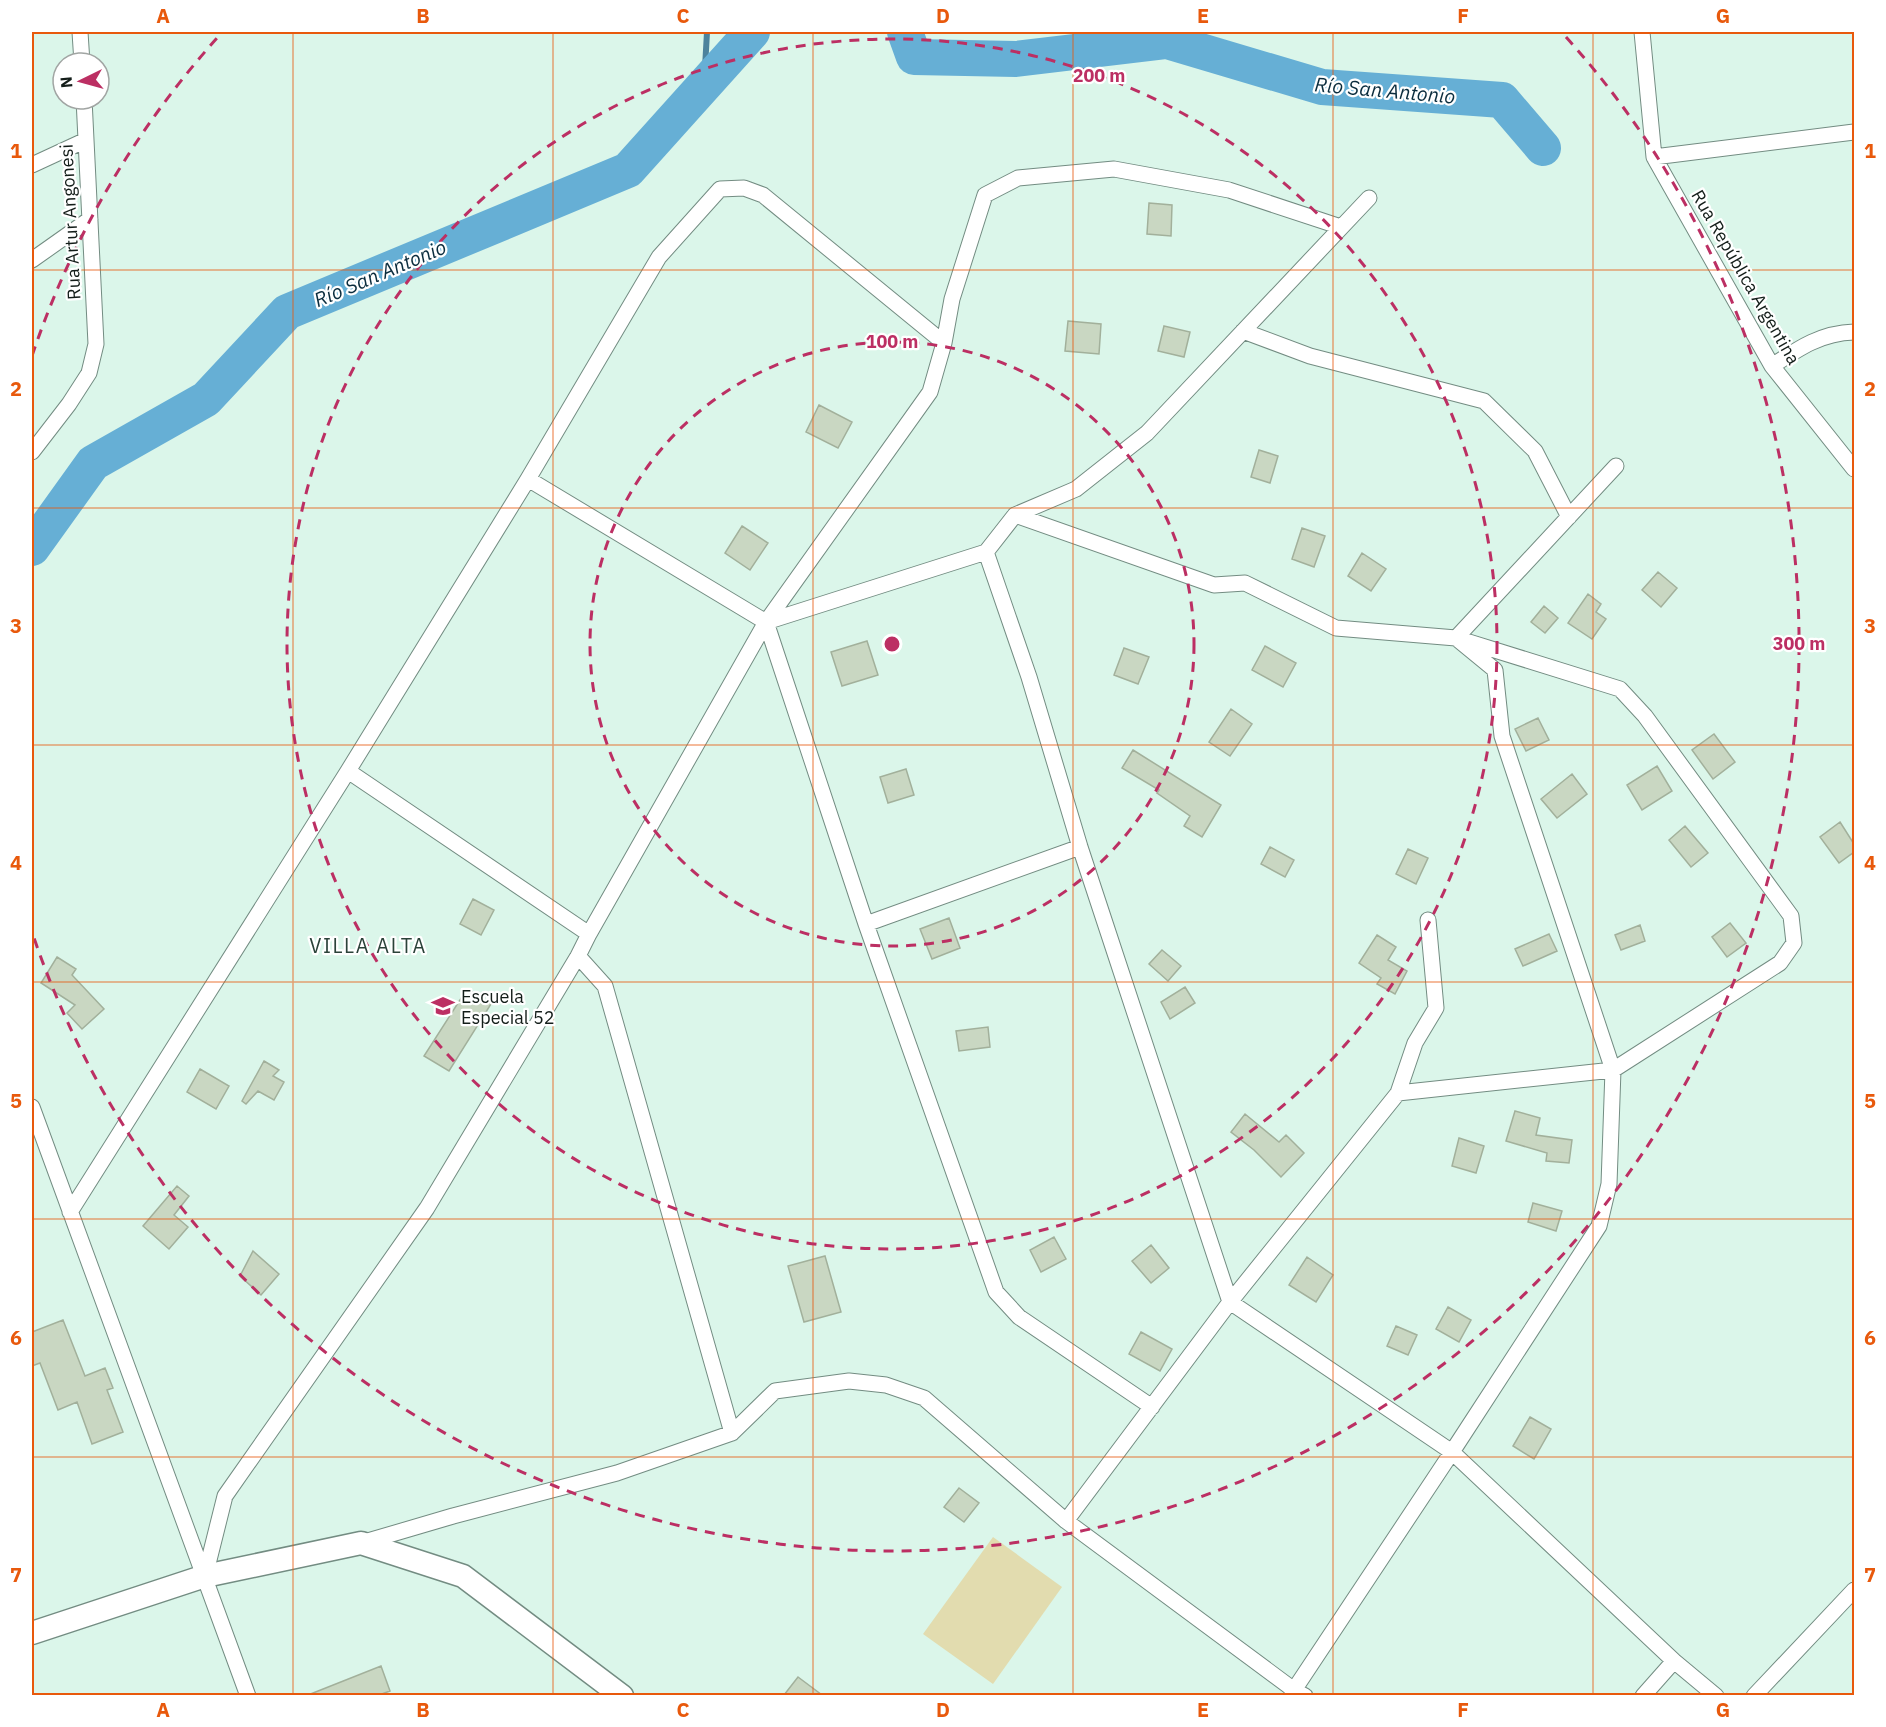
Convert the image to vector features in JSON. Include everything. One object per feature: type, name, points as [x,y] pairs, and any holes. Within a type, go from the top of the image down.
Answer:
[{"type":"main road","points":[[32,1633],[205,1576],[361,1543],[463,1576],[622,1695]]},
{"type":"street","points":[[80,32],[81,51]]},
{"type":"street","points":[[1642,32],[1654,157],[1854,132]]},
{"type":"street","name":"Rua Artur Angonesi","points":[[32,452],[69,404],[89,373],[96,344],[85,111]]},
{"type":"street","points":[[32,165],[86,141]]},
{"type":"street","name":"Rua República Argentina","points":[[1654,157],[1773,366],[1854,469]]},
{"type":"street","points":[[205,1576],[225,1496],[427,1208],[578,956],[766,622],[930,392],[944,344],[952,299],[985,195],[1018,178],[1114,169],[1229,190],[1341,227]]},
{"type":"street","points":[[70,1212],[348,771],[528,479],[659,257],[720,189],[744,188],[763,195],[944,344]]},
{"type":"street","points":[[766,622],[986,552],[1015,515],[1076,489],[1147,433],[1369,198]]},
{"type":"street","points":[[32,260],[90,219]]},
{"type":"street","points":[[1243,331],[1310,356],[1484,401],[1534,451],[1569,517]]},
{"type":"street","points":[[1773,366],[1808,343],[1844,332],[1854,332]]},
{"type":"street","points":[[1456,638],[1616,466]]},
{"type":"street","points":[[528,479],[766,622],[866,924],[996,1292],[1019,1317],[1152,1407]]},
{"type":"street","points":[[1015,515],[1214,585],[1245,583],[1336,628],[1456,638],[1620,689],[1645,716],[1791,916],[1794,943],[1780,963],[1613,1070],[1398,1093]]},
{"type":"street","points":[[986,552],[1029,677],[1080,847],[1230,1302],[1452,1452],[1674,1661],[1716,1695]]},
{"type":"street","points":[[361,1543],[617,1473],[732,1433],[775,1391],[849,1381],[886,1385],[924,1398],[1066,1521],[1297,1694],[1599,1226],[1609,1184],[1613,1070],[1502,736],[1495,670],[1456,638]]},
{"type":"street","points":[[348,771],[589,934]]},
{"type":"street","points":[[866,924],[1080,847]]},
{"type":"street","points":[[1066,1521],[1230,1302],[1398,1093],[1415,1043],[1436,1008],[1428,920]]},
{"type":"street","points":[[578,956],[605,986],[732,1433]]},
{"type":"street","points":[[32,1107],[248,1695]]},
{"type":"street","points":[[1754,1695],[1854,1590]]},
{"type":"street","points":[[1643,1695],[1674,1661]]},
{"type":"shaded area","points":[[993,1537],[1062,1587],[993,1684],[923,1634]]},
{"type":"building","points":[[1149,203],[1172,205],[1171,236],[1147,234]]},
{"type":"building","points":[[1068,321],[1101,324],[1099,354],[1065,351]]},
{"type":"building","points":[[1164,326],[1190,332],[1184,357],[1158,351]]},
{"type":"building","points":[[819,405],[852,422],[838,448],[806,432]]},
{"type":"building","points":[[1259,450],[1278,456],[1270,483],[1251,477]]},
{"type":"building","points":[[742,526],[768,543],[750,570],[725,553]]},
{"type":"building","points":[[1302,528],[1325,536],[1314,567],[1292,559]]},
{"type":"building","points":[[1362,553],[1386,569],[1371,591],[1348,576]]},
{"type":"building","points":[[1658,572],[1677,588],[1661,607],[1642,590]]},
{"type":"building","points":[[1588,594],[1601,604],[1596,612],[1606,619],[1592,639],[1568,623]]},
{"type":"building","points":[[1544,606],[1558,618],[1545,633],[1531,622]]},
{"type":"building","points":[[867,641],[878,675],[842,686],[831,652]]},
{"type":"building","points":[[1265,646],[1296,663],[1283,687],[1252,670]]},
{"type":"building","points":[[1124,648],[1149,657],[1138,684],[1114,675]]},
{"type":"building","points":[[1231,709],[1252,724],[1230,756],[1209,742]]},
{"type":"building","points":[[1538,718],[1549,740],[1526,751],[1515,729]]},
{"type":"building","points":[[1714,734],[1735,762],[1713,779],[1692,750]]},
{"type":"building","points":[[1133,750],[1221,805],[1202,837],[1184,826],[1190,816],[1157,793],[1159,790],[1122,768]]},
{"type":"building","points":[[1657,766],[1672,791],[1642,810],[1627,785]]},
{"type":"building","points":[[906,769],[914,795],[888,803],[880,777]]},
{"type":"building","points":[[1572,774],[1587,794],[1557,818],[1541,799]]},
{"type":"building","points":[[1840,822],[1854,844],[1854,852],[1839,863],[1820,837]]},
{"type":"building","points":[[1685,826],[1708,853],[1691,867],[1669,840]]},
{"type":"building","points":[[1270,847],[1294,860],[1285,877],[1261,864]]},
{"type":"building","points":[[1408,849],[1428,858],[1416,884],[1396,874]]},
{"type":"building","points":[[473,899],[494,910],[481,935],[460,924]]},
{"type":"building","points":[[949,918],[960,948],[932,959],[920,929]]},
{"type":"building","points":[[1730,923],[1746,943],[1727,957],[1712,937]]},
{"type":"building","points":[[1640,925],[1645,941],[1621,950],[1615,935]]},
{"type":"building","points":[[1549,934],[1557,951],[1523,966],[1515,949]]},
{"type":"building","points":[[1377,935],[1396,947],[1388,960],[1407,971],[1395,994],[1377,984],[1381,978],[1359,963]]},
{"type":"building","points":[[1162,950],[1181,966],[1168,981],[1149,964]]},
{"type":"building","points":[[57,957],[76,969],[72,975],[104,1009],[82,1029],[67,1013],[75,1005],[41,983]]},
{"type":"building","points":[[1185,987],[1195,1003],[1170,1019],[1161,1002]]},
{"type":"building","points":[[467,989],[491,1004],[449,1071],[424,1056]]},
{"type":"building","points":[[988,1027],[990,1047],[959,1051],[956,1031]]},
{"type":"building","points":[[264,1061],[279,1070],[273,1076],[284,1082],[274,1100],[258,1091],[246,1104],[242,1101]]},
{"type":"building","points":[[200,1069],[229,1086],[216,1109],[187,1092]]},
{"type":"building","points":[[1515,1111],[1540,1118],[1536,1135],[1572,1140],[1569,1163],[1546,1161],[1547,1153],[1506,1141]]},
{"type":"building","points":[[1245,1114],[1279,1142],[1286,1135],[1304,1153],[1281,1177],[1254,1150],[1231,1132]]},
{"type":"building","points":[[1459,1138],[1484,1146],[1476,1173],[1452,1166]]},
{"type":"building","points":[[177,1186],[189,1196],[174,1215],[188,1227],[169,1249],[143,1226]]},
{"type":"building","points":[[1533,1203],[1562,1211],[1556,1231],[1528,1222]]},
{"type":"building","points":[[1054,1237],[1066,1259],[1041,1272],[1030,1250]]},
{"type":"building","points":[[1151,1245],[1169,1268],[1151,1283],[1132,1261]]},
{"type":"building","points":[[253,1251],[279,1274],[261,1295],[240,1276]]},
{"type":"building","points":[[825,1256],[841,1312],[804,1322],[788,1266]]},
{"type":"building","points":[[1307,1257],[1333,1275],[1316,1302],[1289,1285]]},
{"type":"building","points":[[1448,1307],[1471,1320],[1459,1342],[1436,1329]]},
{"type":"building","points":[[63,1320],[85,1376],[105,1368],[113,1388],[107,1390],[123,1432],[92,1444],[77,1402],[58,1410],[40,1363],[32,1366],[32,1332]]},
{"type":"building","points":[[1396,1326],[1417,1335],[1408,1355],[1387,1346]]},
{"type":"building","points":[[1141,1332],[1172,1349],[1160,1371],[1129,1354]]},
{"type":"building","points":[[1530,1417],[1551,1429],[1534,1459],[1513,1446]]},
{"type":"building","points":[[959,1488],[979,1503],[964,1522],[944,1507]]},
{"type":"building","points":[[381,1666],[390,1691],[379,1695],[308,1695]]},
{"type":"building","points":[[798,1677],[822,1695],[784,1695]]},
{"type":"waterway","points":[[704,86],[707,32]]},
{"type":"waterway","name":"Río San Antonio","points":[[32,548],[93,463],[206,399],[287,312],[628,170],[752,32]]},
{"type":"waterway","name":"Río San Antonio","points":[[905,32],[914,57],[1016,59],[1167,41],[1322,87],[1502,100],[1543,148]]},
{"type":"place","name":"Escuela Especial 52","points":[[443,1006]]},
{"type":"district","name":"VILLA ALTA","points":[[368,945]]}]
